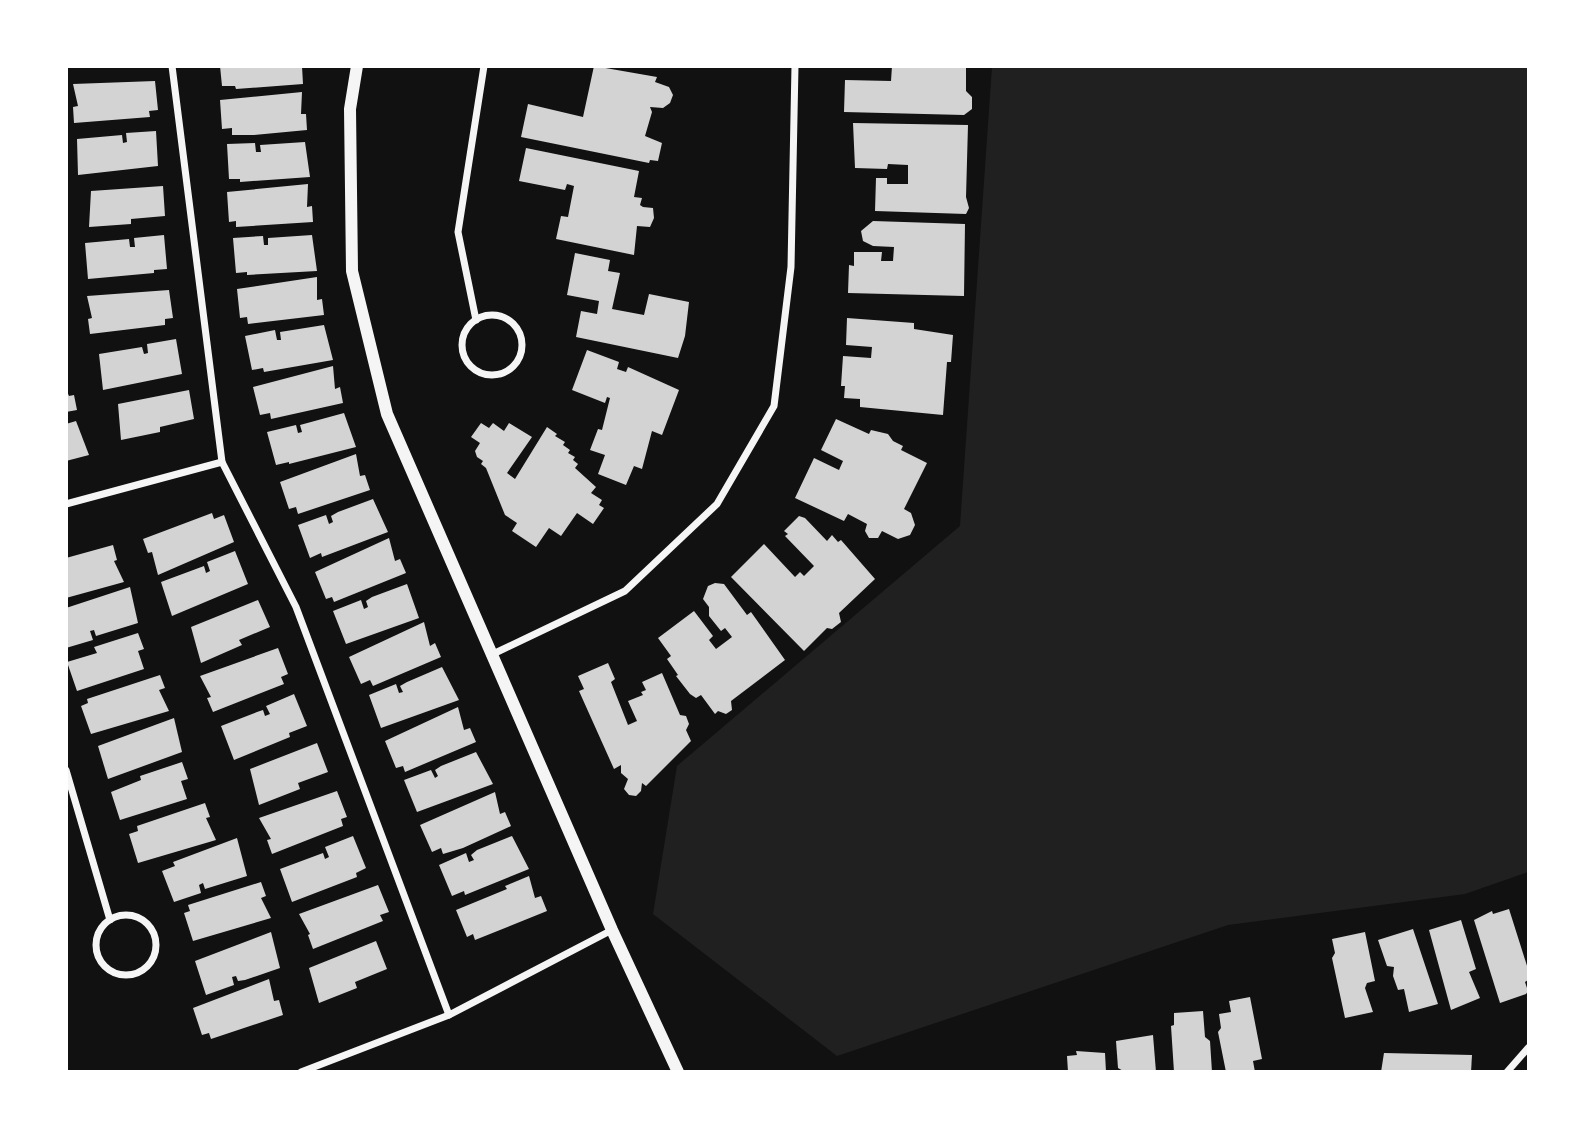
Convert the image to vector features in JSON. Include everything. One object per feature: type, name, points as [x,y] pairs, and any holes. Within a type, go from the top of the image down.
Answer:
[{"type":"street","points":[[172,66],[222,462],[296,607],[449,1015]]},
{"type":"street","points":[[357,66],[350,109],[352,271],[387,414],[612,930],[678,1072]]},
{"type":"street","points":[[476,320],[458,232],[484,66]]},
{"type":"street","points":[[493,654],[625,591],[717,504],[774,406],[791,267],[795,66]]},
{"type":"street","points":[[487,315],[499,316],[518,329],[522,352],[517,363],[508,371],[498,376],[485,375],[474,370],[467,362],[462,351],[463,339],[467,328],[476,320],[487,315]]},
{"type":"street","points":[[66,504],[222,462]]},
{"type":"street","points":[[66,770],[110,920]]},
{"type":"street","points":[[132,915],[152,929],[155,952],[142,971],[119,975],[100,961],[96,938],[101,928],[110,920],[132,915]]},
{"type":"street","points":[[301,1072],[449,1015],[612,930]]},
{"type":"street","points":[[1507,1072],[1528,1048]]},
{"type":"shaded area","points":[[992,67],[1528,67],[1528,872],[1465,894],[1228,925],[837,1056],[653,914],[677,766],[960,526]]},
{"type":"building","points":[[220,66],[302,66],[303,84],[236,89],[235,86],[222,86]]},
{"type":"building","points":[[594,66],[657,77],[655,82],[669,87],[673,95],[670,103],[663,108],[650,107],[652,112],[645,136],[662,143],[658,161],[650,160],[649,163],[521,137],[528,104],[583,117]]},
{"type":"building","points":[[892,66],[966,66],[966,91],[972,97],[972,109],[964,115],[844,112],[845,80],[891,81]]},
{"type":"building","points":[[155,81],[158,110],[149,111],[150,117],[74,123],[73,107],[78,106],[73,84]]},
{"type":"building","points":[[302,92],[301,114],[306,114],[307,130],[232,135],[232,128],[222,129],[220,100]]},
{"type":"building","points":[[853,123],[968,125],[966,197],[969,208],[966,214],[875,211],[876,178],[887,178],[887,184],[908,184],[908,165],[888,164],[887,169],[855,168]]},
{"type":"building","points":[[156,131],[158,166],[78,175],[77,139],[122,135],[123,143],[127,142],[126,133]]},
{"type":"building","points":[[305,142],[310,177],[240,182],[240,179],[229,179],[227,144],[255,143],[256,152],[261,152],[260,145]]},
{"type":"building","points":[[526,148],[639,171],[634,197],[642,198],[640,205],[643,207],[653,208],[654,218],[650,227],[637,226],[634,255],[556,239],[561,216],[568,217],[574,186],[567,184],[565,190],[519,181]]},
{"type":"building","points":[[308,184],[307,207],[312,206],[313,222],[236,227],[236,221],[229,222],[227,192]]},
{"type":"building","points":[[163,186],[165,216],[131,219],[131,224],[89,227],[91,191]]},
{"type":"building","points":[[873,221],[965,224],[964,296],[848,293],[849,265],[854,266],[854,252],[882,252],[881,261],[893,261],[894,247],[873,246],[863,241],[861,231]]},
{"type":"building","points":[[164,235],[167,269],[154,270],[154,273],[88,279],[85,243],[129,239],[130,247],[135,247],[134,238]]},
{"type":"building","points":[[312,235],[317,271],[247,275],[247,272],[236,273],[233,238],[263,236],[264,245],[268,245],[268,238]]},
{"type":"building","points":[[575,253],[610,260],[608,271],[620,273],[612,309],[644,315],[649,294],[689,302],[685,336],[678,358],[576,337],[581,311],[597,314],[599,301],[567,295]]},
{"type":"building","points":[[317,277],[317,300],[322,299],[324,315],[248,324],[247,317],[240,318],[237,289]]},
{"type":"building","points":[[169,290],[173,318],[165,319],[165,325],[90,334],[88,319],[92,318],[87,296]]},
{"type":"building","points":[[847,318],[914,323],[914,329],[953,335],[951,362],[947,362],[943,415],[860,407],[860,399],[844,398],[845,386],[841,386],[843,356],[871,358],[872,347],[846,345]]},
{"type":"building","points":[[324,325],[333,360],[264,372],[263,368],[252,370],[245,336],[275,330],[277,340],[281,340],[280,332]]},
{"type":"building","points":[[176,339],[182,374],[103,390],[99,354],[142,347],[144,354],[148,353],[147,344]]},
{"type":"building","points":[[587,350],[619,362],[617,369],[626,372],[628,367],[679,390],[662,435],[652,431],[642,469],[634,466],[626,485],[598,474],[605,455],[590,450],[598,429],[602,430],[610,398],[607,397],[605,403],[572,390]]},
{"type":"building","points":[[333,366],[335,389],[340,387],[343,403],[271,419],[270,413],[260,415],[253,387]]},
{"type":"building","points":[[66,389],[69,396],[74,395],[77,410],[66,412]]},
{"type":"building","points":[[189,390],[194,419],[160,427],[160,432],[121,440],[118,404]]},
{"type":"building","points":[[344,413],[356,447],[276,465],[267,432],[296,425],[298,433],[302,432],[300,425]]},
{"type":"building","points":[[836,419],[869,434],[871,430],[888,434],[893,441],[903,446],[901,450],[927,463],[904,509],[911,513],[915,525],[910,535],[898,539],[882,531],[878,538],[869,538],[865,531],[867,524],[848,514],[844,521],[795,498],[814,458],[839,470],[843,461],[821,450]]},
{"type":"building","points":[[76,421],[89,455],[66,461],[66,424]]},
{"type":"building","points":[[481,423],[489,428],[493,423],[504,431],[509,423],[532,437],[507,473],[515,479],[547,427],[557,434],[555,436],[565,442],[563,445],[570,450],[568,453],[575,457],[573,460],[578,464],[575,468],[596,487],[591,493],[602,500],[599,505],[604,508],[593,524],[577,513],[561,536],[549,528],[536,547],[512,531],[517,523],[505,515],[486,468],[481,464],[483,461],[477,457],[475,451],[480,443],[471,437]]},
{"type":"building","points":[[356,454],[360,476],[365,475],[370,490],[298,514],[296,507],[289,509],[280,482]]},
{"type":"building","points":[[373,499],[388,532],[322,557],[321,553],[310,558],[298,525],[326,515],[329,524],[333,522],[331,516],[338,512]]},
{"type":"building","points":[[212,513],[214,519],[224,515],[234,542],[158,575],[152,552],[148,553],[143,539]]},
{"type":"building","points":[[799,516],[805,518],[827,541],[832,535],[838,542],[841,540],[875,579],[839,613],[841,622],[832,629],[827,628],[804,651],[731,577],[764,544],[795,577],[800,572],[804,576],[814,566],[785,536],[788,534],[784,531]]},
{"type":"building","points":[[389,538],[395,561],[400,559],[406,573],[334,602],[332,597],[326,599],[315,572]]},
{"type":"building","points":[[113,545],[117,560],[114,561],[124,582],[66,598],[66,558]]},
{"type":"building","points":[[235,551],[248,584],[172,616],[161,582],[204,566],[206,573],[210,571],[207,562]]},
{"type":"building","points":[[715,583],[724,584],[747,615],[751,612],[785,660],[731,701],[732,710],[726,714],[718,711],[715,714],[701,695],[696,698],[690,694],[676,676],[678,675],[667,659],[671,656],[658,638],[694,611],[713,636],[709,640],[716,649],[732,637],[725,628],[721,631],[709,616],[709,607],[703,599],[708,586]]},
{"type":"building","points":[[407,584],[419,618],[346,644],[333,611],[361,600],[364,609],[368,607],[366,601],[372,597]]},
{"type":"building","points":[[130,587],[138,623],[96,636],[94,630],[90,631],[93,640],[66,648],[66,608]]},
{"type":"building","points":[[258,600],[270,627],[239,640],[242,645],[201,663],[191,627]]},
{"type":"building","points":[[424,622],[430,646],[435,643],[441,657],[373,686],[370,680],[361,684],[349,657]]},
{"type":"building","points":[[138,633],[144,649],[138,651],[144,669],[77,691],[67,662],[97,653],[94,647]]},
{"type":"building","points":[[278,648],[288,674],[281,677],[284,684],[213,712],[207,698],[211,697],[200,676]]},
{"type":"building","points":[[608,663],[615,679],[611,682],[628,725],[637,721],[628,701],[643,695],[641,692],[646,690],[642,682],[662,673],[680,715],[686,716],[689,724],[686,730],[691,741],[646,786],[642,783],[641,791],[636,796],[629,795],[624,789],[628,779],[621,773],[621,765],[614,769],[579,691],[584,689],[578,676]]},
{"type":"building","points":[[442,667],[459,700],[381,728],[369,695],[396,684],[399,693],[403,692],[400,686]]},
{"type":"building","points":[[160,675],[165,688],[159,690],[169,711],[91,734],[81,706],[88,703],[87,699]]},
{"type":"building","points":[[294,694],[307,726],[289,733],[290,737],[234,760],[221,726],[263,710],[265,716],[270,714],[266,706]]},
{"type":"building","points":[[458,707],[464,730],[470,728],[476,742],[405,772],[403,766],[396,768],[385,741]]},
{"type":"building","points":[[174,718],[182,752],[108,779],[98,746]]},
{"type":"building","points":[[317,743],[328,772],[298,783],[300,789],[259,805],[250,769]]},
{"type":"building","points":[[476,752],[493,784],[417,812],[404,780],[431,770],[435,778],[438,776],[435,770],[441,766]]},
{"type":"building","points":[[182,762],[188,779],[181,781],[187,799],[120,820],[111,792],[141,780],[140,776]]},
{"type":"building","points":[[337,791],[347,817],[341,819],[343,826],[272,854],[267,840],[271,839],[259,818]]},
{"type":"building","points":[[495,792],[500,814],[505,812],[511,826],[463,848],[443,854],[441,848],[432,852],[420,825]]},
{"type":"building","points":[[205,803],[210,817],[206,818],[216,840],[138,863],[129,834],[138,831],[137,826]]},
{"type":"building","points":[[353,836],[366,868],[356,873],[357,877],[292,902],[280,869],[323,853],[325,859],[329,857],[325,847]]},
{"type":"building","points":[[512,836],[529,869],[465,895],[464,891],[452,896],[439,865],[466,853],[469,862],[474,860],[471,855],[477,850]]},
{"type":"building","points":[[237,838],[247,876],[205,889],[203,883],[199,885],[201,893],[174,902],[162,871],[175,866],[173,862]]},
{"type":"building","points":[[529,876],[535,898],[541,896],[547,911],[475,940],[473,934],[467,937],[456,910],[507,889],[505,886]]},
{"type":"building","points":[[261,882],[266,896],[261,898],[271,918],[193,941],[184,913],[190,911],[188,905]]},
{"type":"building","points":[[378,885],[389,912],[380,915],[383,921],[313,949],[308,935],[310,934],[299,914]]},
{"type":"building","points":[[1509,909],[1528,969],[1528,980],[1525,982],[1528,991],[1500,1003],[1474,920],[1492,911],[1493,914]]},
{"type":"building","points":[[1461,920],[1476,969],[1469,972],[1480,998],[1451,1010],[1429,930]]},
{"type":"building","points":[[1413,929],[1438,1004],[1409,1012],[1404,989],[1398,990],[1393,976],[1394,967],[1387,966],[1378,940]]},
{"type":"building","points":[[271,932],[280,968],[245,980],[238,981],[236,976],[232,977],[234,985],[206,995],[195,961]]},
{"type":"building","points":[[1365,932],[1375,981],[1367,983],[1365,988],[1373,1012],[1345,1018],[1332,958],[1335,953],[1332,939]]},
{"type":"building","points":[[376,941],[387,969],[355,982],[357,988],[319,1003],[309,968]]},
{"type":"building","points":[[269,979],[274,1001],[279,1000],[283,1015],[211,1039],[209,1033],[202,1035],[193,1008]]},
{"type":"building","points":[[1250,997],[1262,1059],[1253,1061],[1255,1072],[1226,1072],[1218,1032],[1221,1028],[1219,1014],[1231,1012],[1229,1001]]},
{"type":"building","points":[[1203,1011],[1205,1037],[1210,1041],[1212,1072],[1174,1072],[1171,1026],[1174,1025],[1174,1013]]},
{"type":"building","points":[[1153,1035],[1156,1072],[1125,1072],[1118,1068],[1116,1041]]},
{"type":"building","points":[[1076,1051],[1105,1053],[1106,1072],[1068,1072],[1067,1056],[1077,1055]]},
{"type":"building","points":[[1384,1053],[1472,1055],[1471,1072],[1381,1072]]}]
